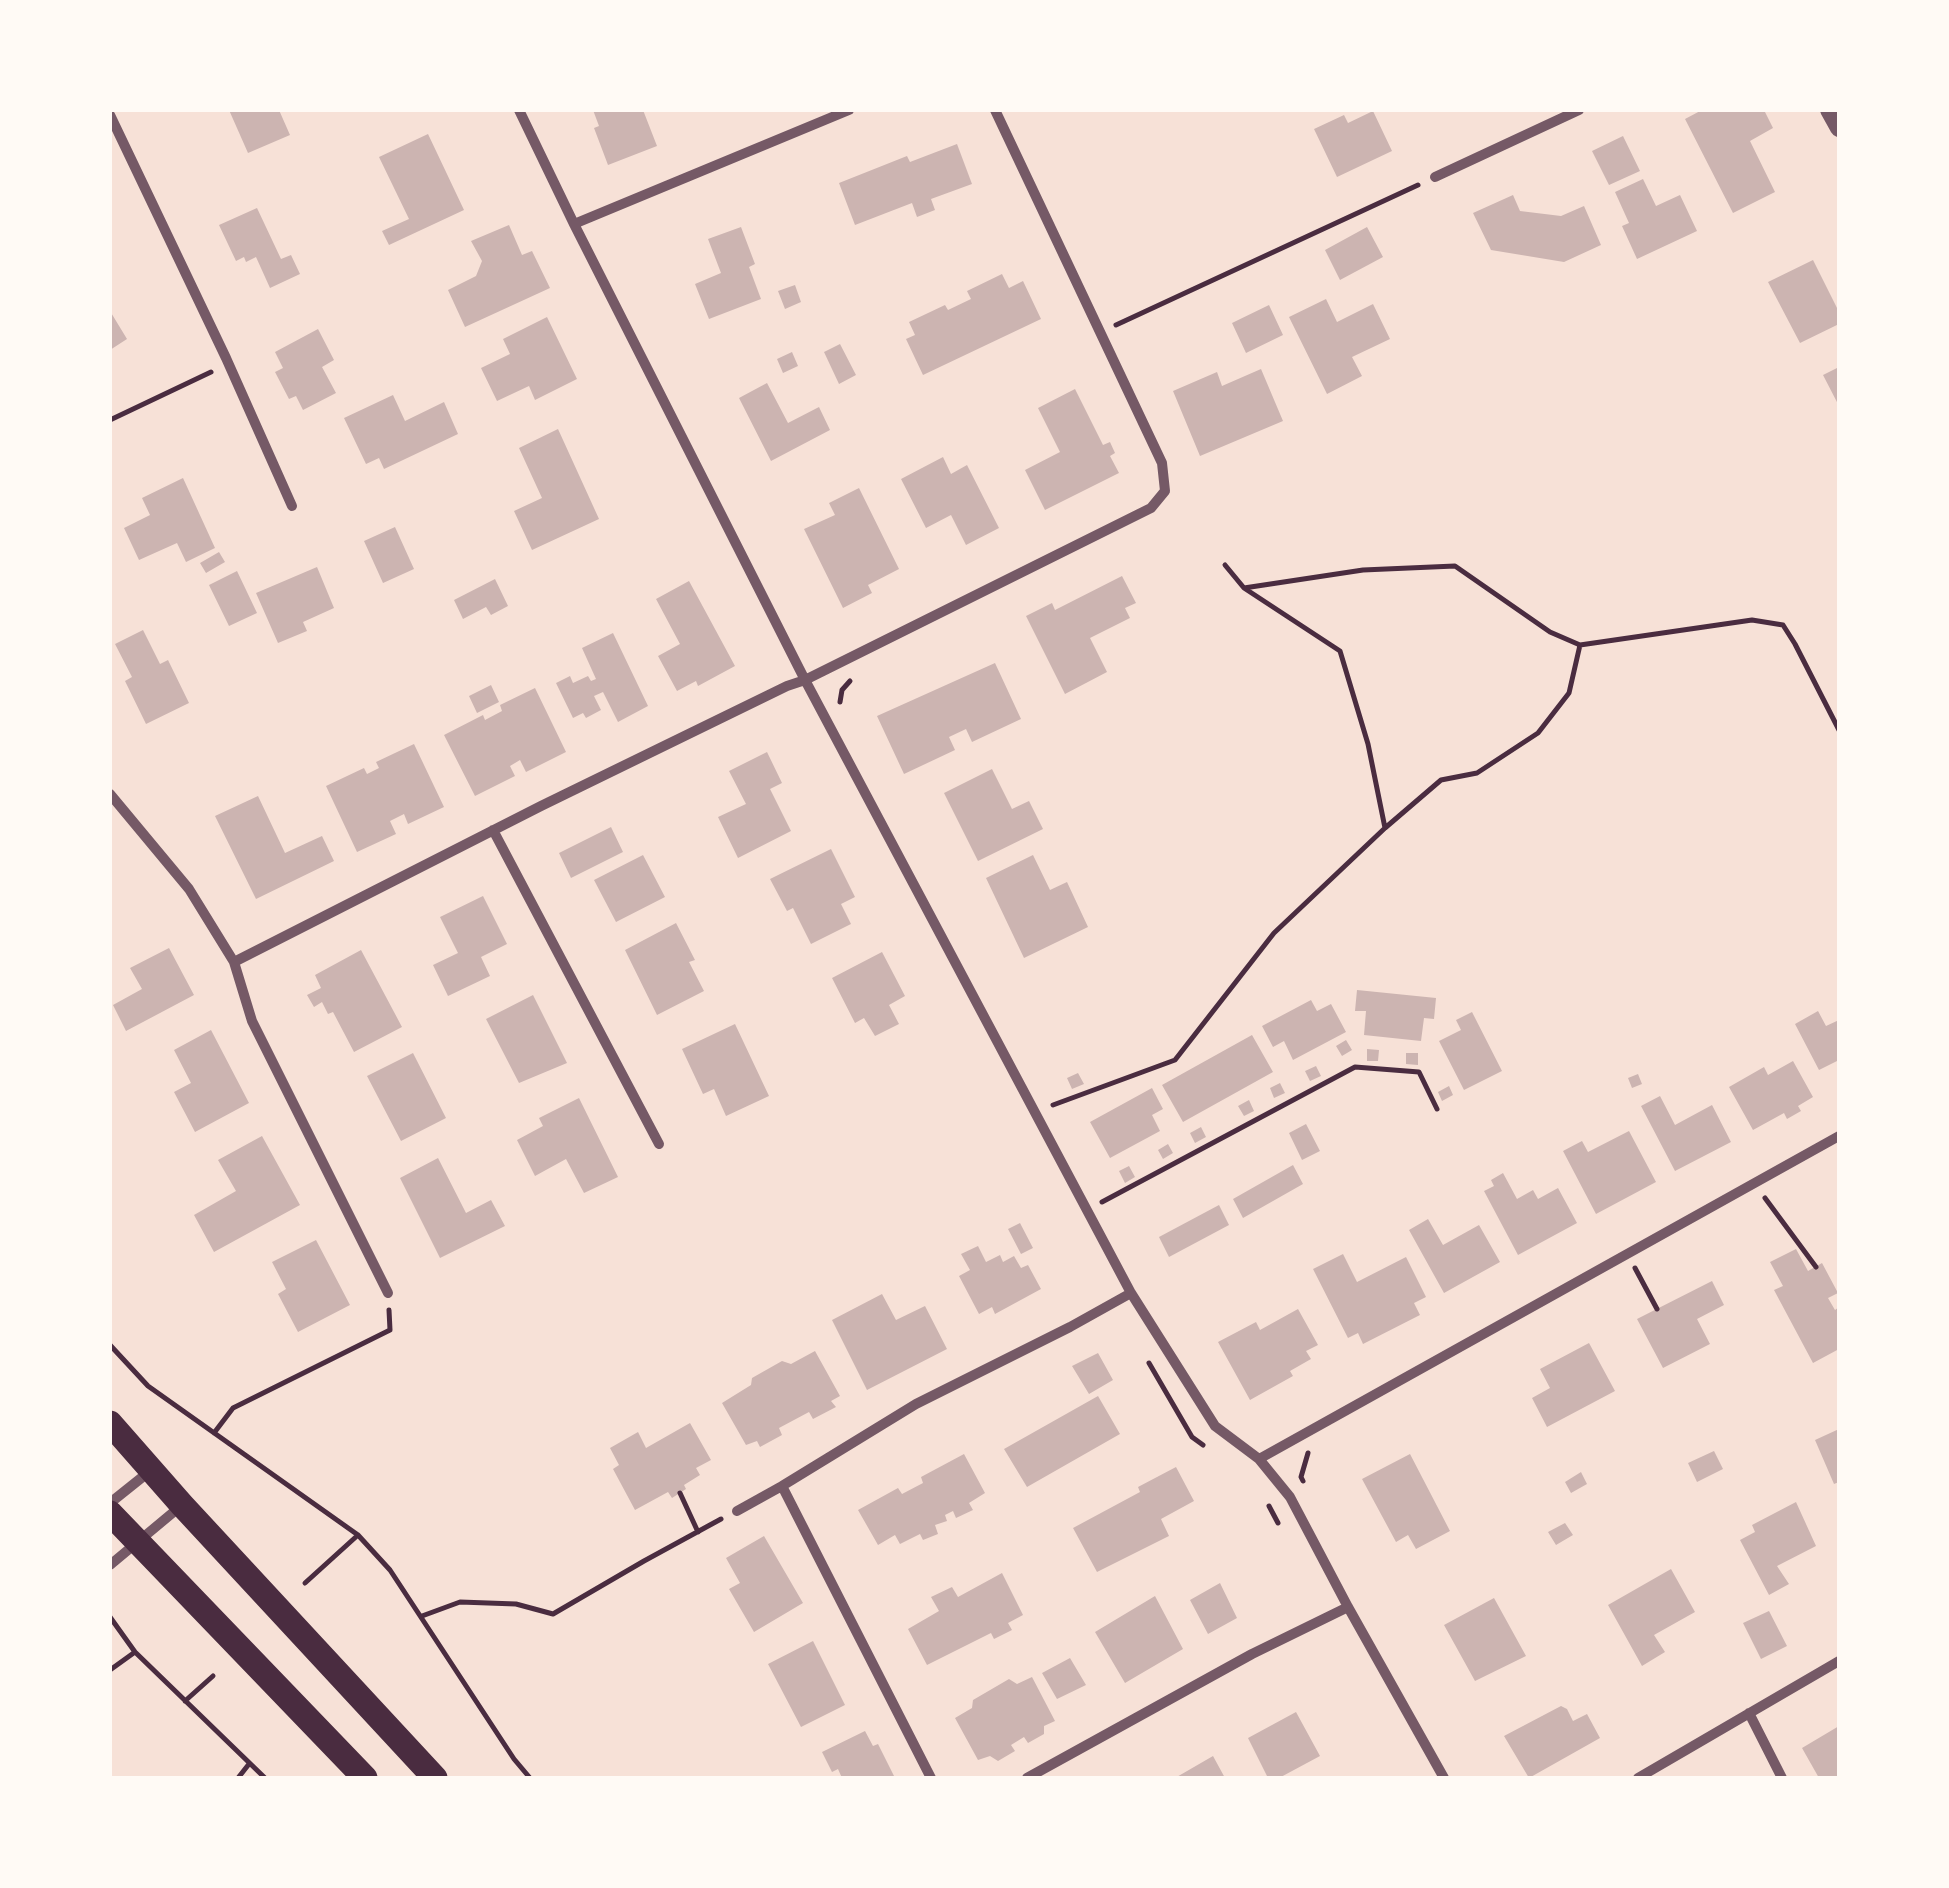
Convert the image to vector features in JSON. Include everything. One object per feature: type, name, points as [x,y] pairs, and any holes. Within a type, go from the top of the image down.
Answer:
[{"type":"main road","points":[[110,1423],[436,1778]]},
{"type":"main road","points":[[110,1513],[365,1778]]},
{"type":"street","points":[[519,110],[805,680],[1131,1293],[1215,1426],[1259,1459],[1290,1497],[1444,1778]]},
{"type":"street","points":[[574,224],[849,110]]},
{"type":"street","points":[[234,962],[493,830],[1152,508],[1165,491],[1162,463],[994,110]]},
{"type":"street","points":[[1435,177],[1579,110]]},
{"type":"street","points":[[1829,110],[1839,128]]},
{"type":"street","points":[[110,115],[292,506]]},
{"type":"street","points":[[110,794],[189,888],[234,962],[252,1021],[388,1294]]},
{"type":"street","points":[[493,830],[658,1144]]},
{"type":"street","points":[[1259,1459],[1839,1136]]},
{"type":"street","points":[[737,1511],[916,1404],[1131,1293]]},
{"type":"street","points":[[110,1503],[151,1470]]},
{"type":"street","points":[[782,1486],[931,1778]]},
{"type":"street","points":[[110,1565],[182,1505]]},
{"type":"street","points":[[1027,1778],[1252,1654],[1348,1606]]},
{"type":"street","points":[[1638,1778],[1839,1661]]},
{"type":"street","points":[[1749,1713],[1782,1778]]},
{"type":"path","points":[[1100,333],[1435,177]]},
{"type":"path","points":[[110,420],[229,364]]},
{"type":"path","points":[[1225,565],[1244,588],[1340,651],[1368,744],[1385,828]]},
{"type":"path","points":[[1244,588],[1363,570],[1456,566],[1550,632],[1580,644],[1752,620],[1783,626],[1839,730]]},
{"type":"path","points":[[1035,1112],[1175,1060],[1274,933],[1385,828],[1441,780],[1478,772],[1538,733],[1569,693],[1580,644]]},
{"type":"path","points":[[1088,1210],[1355,1067],[1419,1072],[1437,1109]]},
{"type":"path","points":[[1754,1184],[1816,1267]]},
{"type":"path","points":[[1628,1254],[1657,1309]]},
{"type":"path","points":[[214,1433],[234,1408],[390,1330],[388,1294]]},
{"type":"path","points":[[110,1345],[148,1386],[358,1535],[390,1570],[530,1778]]},
{"type":"path","points":[[680,1493],[698,1532]]},
{"type":"path","points":[[422,1616],[460,1602],[516,1604],[554,1614],[737,1511]]},
{"type":"path","points":[[304,1583],[358,1535]]},
{"type":"path","points":[[110,1617],[135,1652],[265,1778]]},
{"type":"path","points":[[110,1670],[135,1652]]},
{"type":"path","points":[[184,1702],[212,1676]]},
{"type":"path","points":[[238,1778],[249,1764]]},
{"type":"building","points":[[229,110],[279,110],[290,135],[248,153]]},
{"type":"building","points":[[593,110],[643,110],[657,146],[608,165],[594,128],[599,126]]},
{"type":"building","points":[[1702,110],[1764,110],[1773,128],[1750,141],[1775,192],[1733,213],[1685,119]]},
{"type":"building","points":[[1373,111],[1392,151],[1337,177],[1314,129],[1344,115],[1348,123]]},
{"type":"building","points":[[428,134],[464,210],[389,245],[382,231],[409,219],[379,157]]},
{"type":"building","points":[[1623,136],[1640,171],[1609,185],[1592,151]]},
{"type":"building","points":[[957,144],[972,184],[931,199],[935,210],[917,217],[912,203],[855,225],[839,183],[907,156],[910,162]]},
{"type":"building","points":[[1643,179],[1656,206],[1680,195],[1697,231],[1637,259],[1622,226],[1629,223],[1615,192]]},
{"type":"building","points":[[1513,195],[1520,211],[1561,216],[1584,206],[1601,245],[1564,262],[1491,250],[1473,213]]},
{"type":"building","points":[[257,208],[281,259],[291,255],[300,274],[270,288],[256,257],[236,261],[219,225]]},
{"type":"building","points":[[509,225],[522,255],[532,251],[550,288],[465,327],[448,290],[476,276],[482,261],[471,241]]},
{"type":"building","points":[[741,227],[755,264],[749,267],[761,299],[709,319],[695,284],[721,273],[708,239]]},
{"type":"building","points":[[1367,227],[1383,257],[1340,280],[1325,250]]},
{"type":"building","points":[[1813,260],[1839,312],[1839,324],[1800,343],[1768,282]]},
{"type":"building","points":[[1002,274],[1009,288],[1023,281],[1041,319],[923,375],[906,339],[915,335],[909,322],[945,305],[948,310],[971,299],[967,291]]},
{"type":"building","points":[[795,285],[801,302],[785,309],[778,291]]},
{"type":"building","points":[[1326,299],[1337,322],[1373,304],[1390,339],[1352,357],[1362,376],[1327,394],[1289,317]]},
{"type":"building","points":[[1269,305],[1283,335],[1246,353],[1232,323]]},
{"type":"building","points":[[110,311],[127,339],[110,350]]},
{"type":"building","points":[[547,317],[577,379],[535,400],[529,386],[497,401],[481,368],[510,354],[503,339]]},
{"type":"building","points":[[318,329],[334,360],[322,367],[336,393],[303,410],[296,396],[289,399],[275,372],[283,368],[275,352]]},
{"type":"building","points":[[840,344],[856,375],[839,384],[824,352]]},
{"type":"building","points":[[792,352],[798,366],[783,373],[777,359]]},
{"type":"building","points":[[1839,367],[1839,406],[1823,375]]},
{"type":"building","points":[[1261,369],[1283,421],[1200,456],[1173,391],[1217,372],[1222,386]]},
{"type":"building","points":[[767,383],[788,423],[819,407],[830,430],[771,461],[739,398]]},
{"type":"building","points":[[1075,389],[1103,445],[1110,442],[1115,453],[1110,456],[1119,473],[1045,510],[1025,470],[1060,452],[1038,408]]},
{"type":"building","points":[[393,395],[405,421],[444,402],[458,434],[384,469],[379,458],[366,464],[344,418]]},
{"type":"building","points":[[558,429],[599,519],[532,550],[514,511],[542,498],[519,448]]},
{"type":"building","points":[[943,457],[951,474],[967,465],[999,528],[966,545],[951,515],[926,528],[901,479]]},
{"type":"building","points":[[183,478],[215,548],[186,562],[177,543],[139,560],[124,528],[150,515],[142,498]]},
{"type":"building","points":[[859,488],[899,569],[868,585],[872,593],[843,608],[804,529],[835,515],[829,503]]},
{"type":"building","points":[[395,527],[414,569],[383,583],[364,541]]},
{"type":"building","points":[[219,552],[225,562],[206,573],[200,563]]},
{"type":"building","points":[[317,567],[334,608],[303,622],[307,631],[278,643],[256,593]]},
{"type":"building","points":[[237,571],[257,613],[229,626],[209,585]]},
{"type":"building","points":[[1122,576],[1136,603],[1125,608],[1130,618],[1090,638],[1107,672],[1065,694],[1026,616],[1052,603],[1055,610]]},
{"type":"building","points":[[495,579],[508,606],[491,615],[486,607],[463,619],[454,600]]},
{"type":"building","points":[[689,581],[735,666],[698,686],[696,681],[677,691],[658,656],[680,644],[656,599]]},
{"type":"building","points":[[143,630],[160,664],[168,660],[189,703],[146,724],[125,681],[132,677],[115,644]]},
{"type":"building","points":[[613,633],[648,706],[618,722],[603,692],[594,696],[601,710],[586,718],[583,713],[573,718],[556,683],[570,676],[573,683],[588,676],[591,681],[596,679],[582,648]]},
{"type":"building","points":[[995,663],[1021,719],[972,742],[966,729],[949,737],[955,750],[904,774],[877,716]]},
{"type":"building","points":[[491,685],[499,702],[477,713],[469,696]]},
{"type":"building","points":[[535,688],[566,752],[526,772],[520,760],[510,766],[515,776],[475,796],[444,735],[483,715],[485,720],[502,711],[500,705]]},
{"type":"building","points":[[414,744],[444,807],[408,824],[404,814],[390,821],[396,834],[357,852],[326,786],[364,768],[367,774],[379,768],[376,762]]},
{"type":"building","points":[[767,752],[782,783],[770,789],[791,831],[738,858],[718,817],[746,804],[729,771]]},
{"type":"building","points":[[992,769],[1012,809],[1029,801],[1043,829],[978,861],[944,793]]},
{"type":"building","points":[[258,796],[285,853],[322,836],[334,861],[256,899],[215,816]]},
{"type":"building","points":[[611,827],[623,852],[571,878],[559,853]]},
{"type":"building","points":[[831,849],[855,897],[841,904],[851,924],[811,944],[793,908],[787,911],[770,879]]},
{"type":"building","points":[[643,855],[665,897],[616,922],[594,880]]},
{"type":"building","points":[[1033,855],[1050,890],[1067,882],[1088,927],[1024,958],[986,878]]},
{"type":"building","points":[[483,896],[507,944],[481,957],[490,976],[448,996],[433,965],[458,953],[440,917]]},
{"type":"building","points":[[676,923],[695,960],[689,962],[704,991],[657,1015],[625,950]]},
{"type":"building","points":[[169,948],[194,995],[126,1031],[113,1005],[142,989],[130,968]]},
{"type":"building","points":[[361,950],[402,1027],[354,1052],[333,1012],[328,1014],[322,1002],[314,1007],[307,995],[321,988],[315,975]]},
{"type":"building","points":[[882,952],[905,996],[889,1005],[899,1024],[875,1036],[864,1018],[855,1023],[832,978]]},
{"type":"building","points":[[1357,990],[1436,998],[1434,1019],[1424,1018],[1421,1041],[1364,1035],[1366,1011],[1355,1011]]},
{"type":"building","points":[[533,995],[567,1063],[519,1083],[486,1019]]},
{"type":"building","points":[[1311,1000],[1317,1011],[1331,1004],[1346,1032],[1293,1060],[1284,1041],[1273,1047],[1262,1026]]},
{"type":"building","points":[[1818,1011],[1826,1026],[1839,1020],[1839,1060],[1819,1070],[1795,1024]]},
{"type":"building","points":[[1472,1012],[1502,1071],[1464,1090],[1439,1041],[1461,1030],[1456,1020]]},
{"type":"building","points":[[735,1024],[769,1096],[726,1116],[714,1089],[703,1094],[682,1049]]},
{"type":"building","points":[[211,1030],[249,1103],[195,1132],[174,1092],[191,1083],[174,1050]]},
{"type":"building","points":[[1252,1035],[1273,1072],[1183,1122],[1162,1085]]},
{"type":"building","points":[[1346,1040],[1352,1050],[1342,1056],[1336,1046]]},
{"type":"building","points":[[1367,1049],[1379,1050],[1378,1061],[1367,1061]]},
{"type":"building","points":[[413,1053],[446,1118],[401,1141],[367,1076]]},
{"type":"building","points":[[1406,1053],[1418,1053],[1418,1065],[1406,1064]]},
{"type":"building","points":[[1793,1061],[1813,1097],[1787,1119],[1784,1113],[1753,1130],[1729,1087],[1764,1067],[1768,1075]]},
{"type":"building","points":[[1316,1066],[1321,1076],[1310,1081],[1305,1071]]},
{"type":"building","points":[[1078,1073],[1084,1084],[1072,1089],[1067,1078]]},
{"type":"building","points":[[1638,1074],[1642,1084],[1632,1088],[1628,1078]]},
{"type":"building","points":[[1280,1083],[1285,1093],[1274,1098],[1270,1088]]},
{"type":"building","points":[[1449,1086],[1453,1095],[1442,1101],[1438,1092]]},
{"type":"building","points":[[1152,1088],[1163,1109],[1152,1115],[1160,1131],[1110,1158],[1090,1122]]},
{"type":"building","points":[[1660,1096],[1675,1125],[1712,1105],[1731,1142],[1675,1171],[1641,1106]]},
{"type":"building","points":[[579,1098],[618,1177],[584,1193],[566,1159],[535,1176],[517,1140],[543,1126],[539,1118]]},
{"type":"building","points":[[1249,1100],[1254,1111],[1244,1116],[1238,1106]]},
{"type":"building","points":[[1306,1124],[1320,1151],[1302,1160],[1289,1133]]},
{"type":"building","points":[[1201,1127],[1206,1137],[1195,1143],[1190,1133]]},
{"type":"building","points":[[1629,1131],[1656,1182],[1596,1214],[1563,1151],[1582,1141],[1588,1152]]},
{"type":"building","points":[[262,1136],[300,1205],[214,1252],[194,1215],[236,1191],[218,1160]]},
{"type":"building","points":[[1168,1144],[1173,1153],[1163,1159],[1158,1150]]},
{"type":"building","points":[[438,1158],[466,1213],[491,1200],[505,1226],[440,1258],[400,1178]]},
{"type":"building","points":[[1293,1165],[1303,1184],[1243,1218],[1233,1199]]},
{"type":"building","points":[[1129,1166],[1135,1177],[1125,1183],[1119,1171]]},
{"type":"building","points":[[1503,1173],[1517,1199],[1533,1190],[1538,1199],[1558,1188],[1577,1223],[1518,1255],[1484,1191],[1494,1186],[1491,1180]]},
{"type":"building","points":[[1219,1205],[1229,1225],[1169,1257],[1159,1237]]},
{"type":"building","points":[[1428,1219],[1443,1245],[1479,1225],[1500,1262],[1444,1293],[1409,1230]]},
{"type":"building","points":[[1020,1223],[1033,1248],[1021,1254],[1008,1229]]},
{"type":"building","points":[[316,1240],[350,1305],[298,1332],[278,1294],[286,1289],[272,1262]]},
{"type":"building","points":[[978,1246],[986,1262],[1000,1255],[1003,1262],[1014,1256],[1021,1268],[1028,1265],[1041,1289],[995,1314],[992,1307],[979,1314],[959,1276],[970,1270],[961,1254]]},
{"type":"building","points":[[1796,1249],[1808,1271],[1822,1263],[1838,1293],[1828,1298],[1835,1310],[1839,1307],[1839,1349],[1813,1363],[1774,1290],[1783,1286],[1770,1262]]},
{"type":"building","points":[[1343,1254],[1357,1282],[1406,1257],[1426,1297],[1414,1303],[1420,1315],[1363,1344],[1358,1333],[1348,1338],[1313,1269]]},
{"type":"building","points":[[1712,1281],[1724,1305],[1697,1319],[1710,1344],[1663,1368],[1637,1319]]},
{"type":"building","points":[[882,1294],[896,1320],[925,1306],[947,1349],[867,1390],[832,1320]]},
{"type":"building","points":[[1298,1309],[1318,1345],[1306,1351],[1311,1359],[1290,1371],[1293,1376],[1250,1400],[1218,1342],[1256,1322],[1260,1330]]},
{"type":"building","points":[[1589,1343],[1615,1391],[1547,1427],[1532,1398],[1550,1388],[1540,1369]]},
{"type":"building","points":[[815,1351],[840,1396],[831,1401],[836,1407],[813,1419],[809,1412],[779,1428],[782,1435],[760,1447],[757,1441],[746,1445],[722,1403],[751,1385],[752,1378],[782,1361],[791,1364]]},
{"type":"building","points":[[1098,1353],[1113,1380],[1089,1394],[1072,1366]]},
{"type":"building","points":[[1098,1396],[1120,1434],[1027,1487],[1004,1449]]},
{"type":"building","points":[[690,1423],[711,1460],[696,1468],[700,1475],[684,1485],[686,1489],[672,1498],[668,1492],[635,1510],[613,1469],[619,1465],[610,1448],[638,1432],[646,1448]]},
{"type":"building","points":[[1839,1429],[1839,1482],[1834,1484],[1815,1440]]},
{"type":"building","points":[[1714,1451],[1723,1469],[1697,1482],[1688,1463]]},
{"type":"building","points":[[964,1454],[985,1493],[969,1503],[973,1510],[956,1518],[953,1511],[945,1515],[947,1521],[935,1525],[938,1534],[923,1540],[920,1534],[900,1544],[895,1535],[878,1545],[858,1510],[898,1488],[902,1494],[923,1483],[921,1477]]},
{"type":"building","points":[[1410,1454],[1450,1531],[1416,1549],[1408,1535],[1396,1542],[1362,1479]]},
{"type":"building","points":[[1176,1467],[1194,1501],[1161,1519],[1169,1536],[1097,1572],[1073,1528],[1140,1492],[1138,1487]]},
{"type":"building","points":[[1581,1472],[1587,1484],[1571,1493],[1565,1482]]},
{"type":"building","points":[[1796,1502],[1816,1546],[1777,1566],[1789,1584],[1769,1595],[1740,1540],[1755,1532],[1752,1525]]},
{"type":"building","points":[[1565,1523],[1573,1535],[1556,1545],[1548,1532]]},
{"type":"building","points":[[764,1536],[803,1603],[754,1632],[729,1589],[740,1583],[726,1558]]},
{"type":"building","points":[[1671,1569],[1695,1612],[1654,1635],[1665,1652],[1642,1666],[1608,1605]]},
{"type":"building","points":[[1002,1573],[1023,1615],[1008,1623],[1012,1630],[994,1639],[991,1633],[927,1665],[908,1629],[939,1611],[931,1597],[952,1587],[958,1597]]},
{"type":"building","points":[[1220,1583],[1237,1618],[1208,1634],[1190,1600]]},
{"type":"building","points":[[1155,1596],[1183,1649],[1125,1683],[1095,1632]]},
{"type":"building","points":[[1494,1598],[1526,1656],[1475,1681],[1444,1625]]},
{"type":"building","points":[[1769,1611],[1787,1646],[1761,1659],[1743,1623]]},
{"type":"building","points":[[813,1641],[845,1705],[801,1727],[768,1664]]},
{"type":"building","points":[[1070,1658],[1086,1685],[1057,1699],[1042,1673]]},
{"type":"building","points":[[1032,1677],[1055,1721],[1044,1726],[1044,1734],[1028,1743],[1024,1737],[1011,1745],[1015,1751],[998,1761],[990,1756],[978,1760],[955,1718],[972,1708],[973,1700],[1009,1679],[1017,1684]]},
{"type":"building","points":[[1561,1706],[1573,1721],[1587,1714],[1600,1738],[1529,1778],[1504,1736]]},
{"type":"building","points":[[1296,1712],[1320,1756],[1279,1778],[1268,1778],[1248,1738]]},
{"type":"building","points":[[1839,1726],[1839,1778],[1819,1778],[1802,1748]]},
{"type":"building","points":[[865,1731],[873,1746],[878,1744],[895,1778],[842,1778],[838,1769],[832,1772],[822,1752]]},
{"type":"building","points":[[1213,1756],[1225,1778],[1175,1778]]}]
